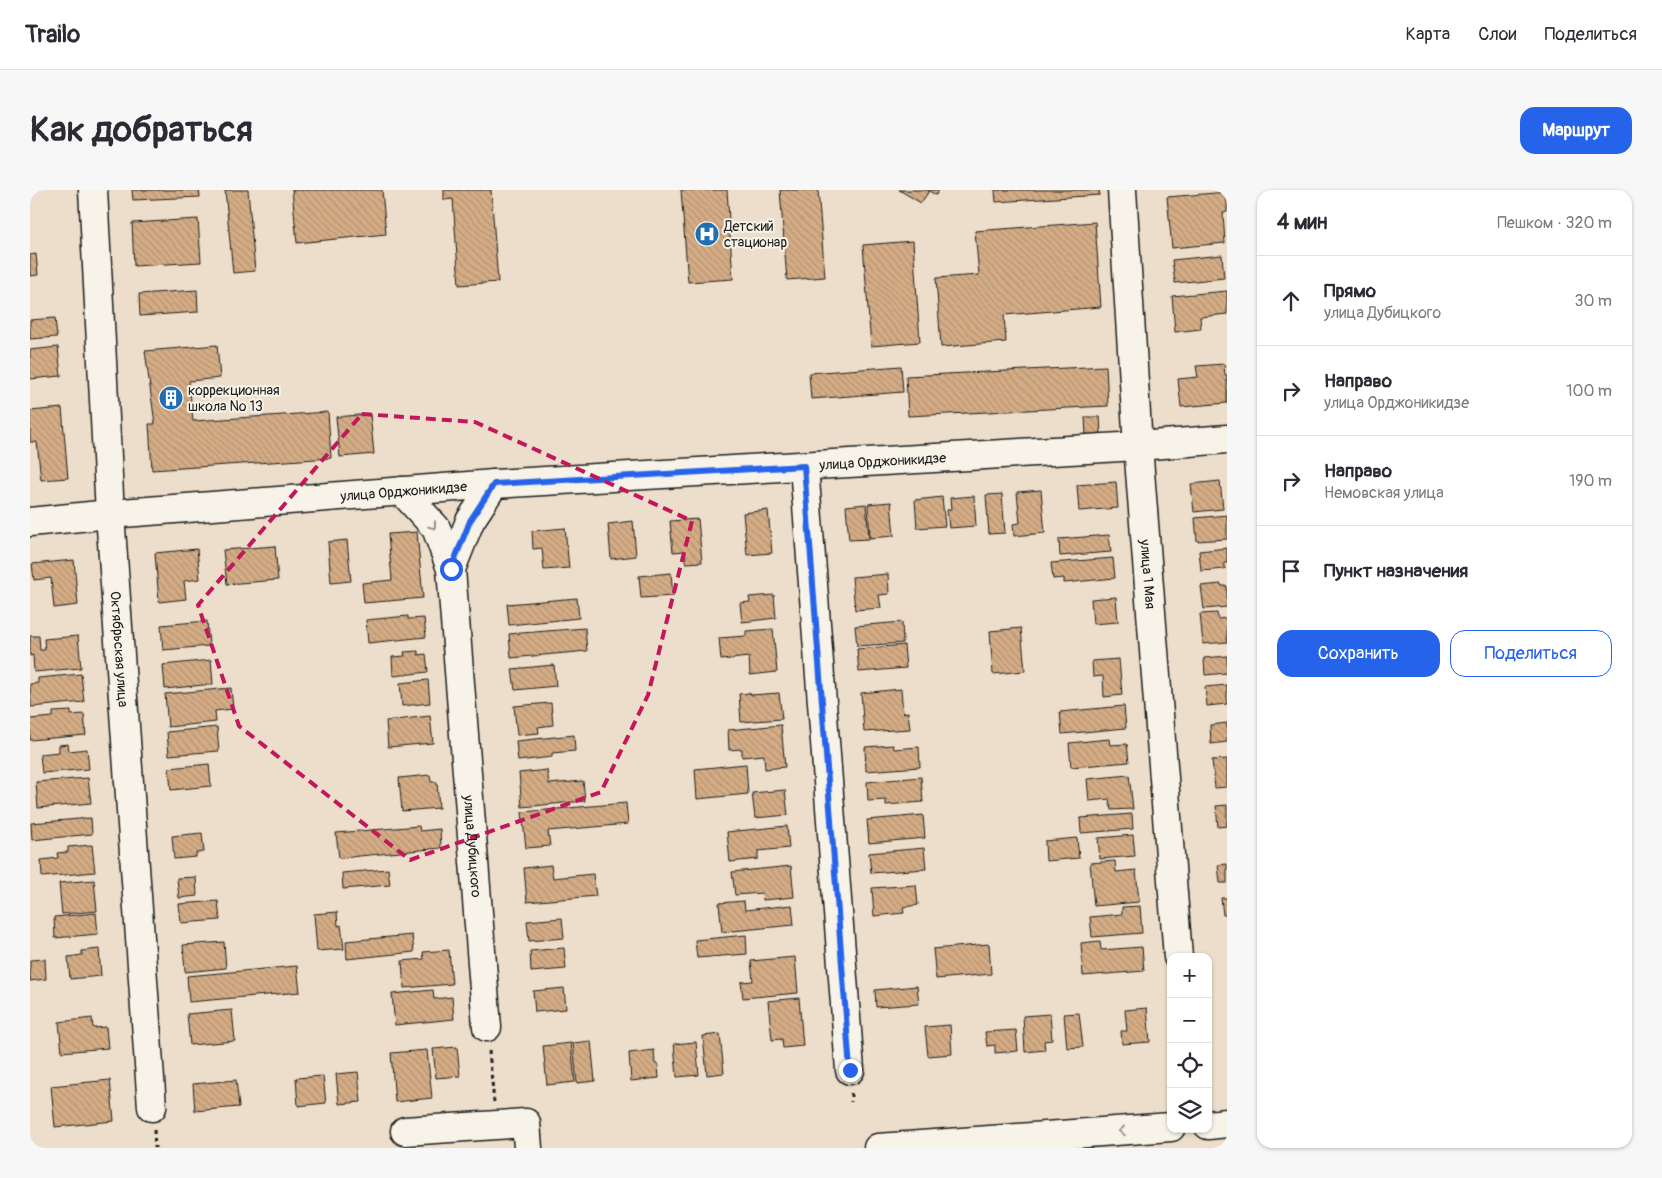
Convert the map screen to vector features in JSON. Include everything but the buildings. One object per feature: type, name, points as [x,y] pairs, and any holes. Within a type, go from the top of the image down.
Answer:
[{"type":"street","name":"Октябрьская улица","points":[[93,190],[110,514],[152,1107]]},
{"type":"street","name":"улица 1 Мая","points":[[1122,190],[1138,446],[1178,953]]},
{"type":"street","name":"улица Орджоникидзе","points":[[30,522],[494,484],[1138,446],[1227,439]]},
{"type":"street","points":[[804,466],[850,1070]]},
{"type":"street","name":"улица Дубицкого","points":[[451,569],[470,521],[494,484]]},
{"type":"street","name":"улица Дубицкого","points":[[402,491],[436,528],[451,569],[487,1027]]},
{"type":"street","points":[[405,1131],[526,1123],[528,1148]]},
{"type":"street","points":[[1212,1125],[1227,1123]]},
{"type":"street","points":[[878,1148],[1167,1127]]},
{"type":"path","points":[[487,1027],[496,1125]]},
{"type":"highlighted area","points":[[362,414],[475,422],[692,521],[648,695],[601,792],[410,860],[239,726],[198,605]]},
{"type":"place","name":"Детский стационар","points":[[707,234]]},
{"type":"place","name":"коррекционная школа № 13","points":[[171,398]]},
{"type":"route","points":[[451,569],[470,521],[494,484],[804,466],[850,1070]]}]
